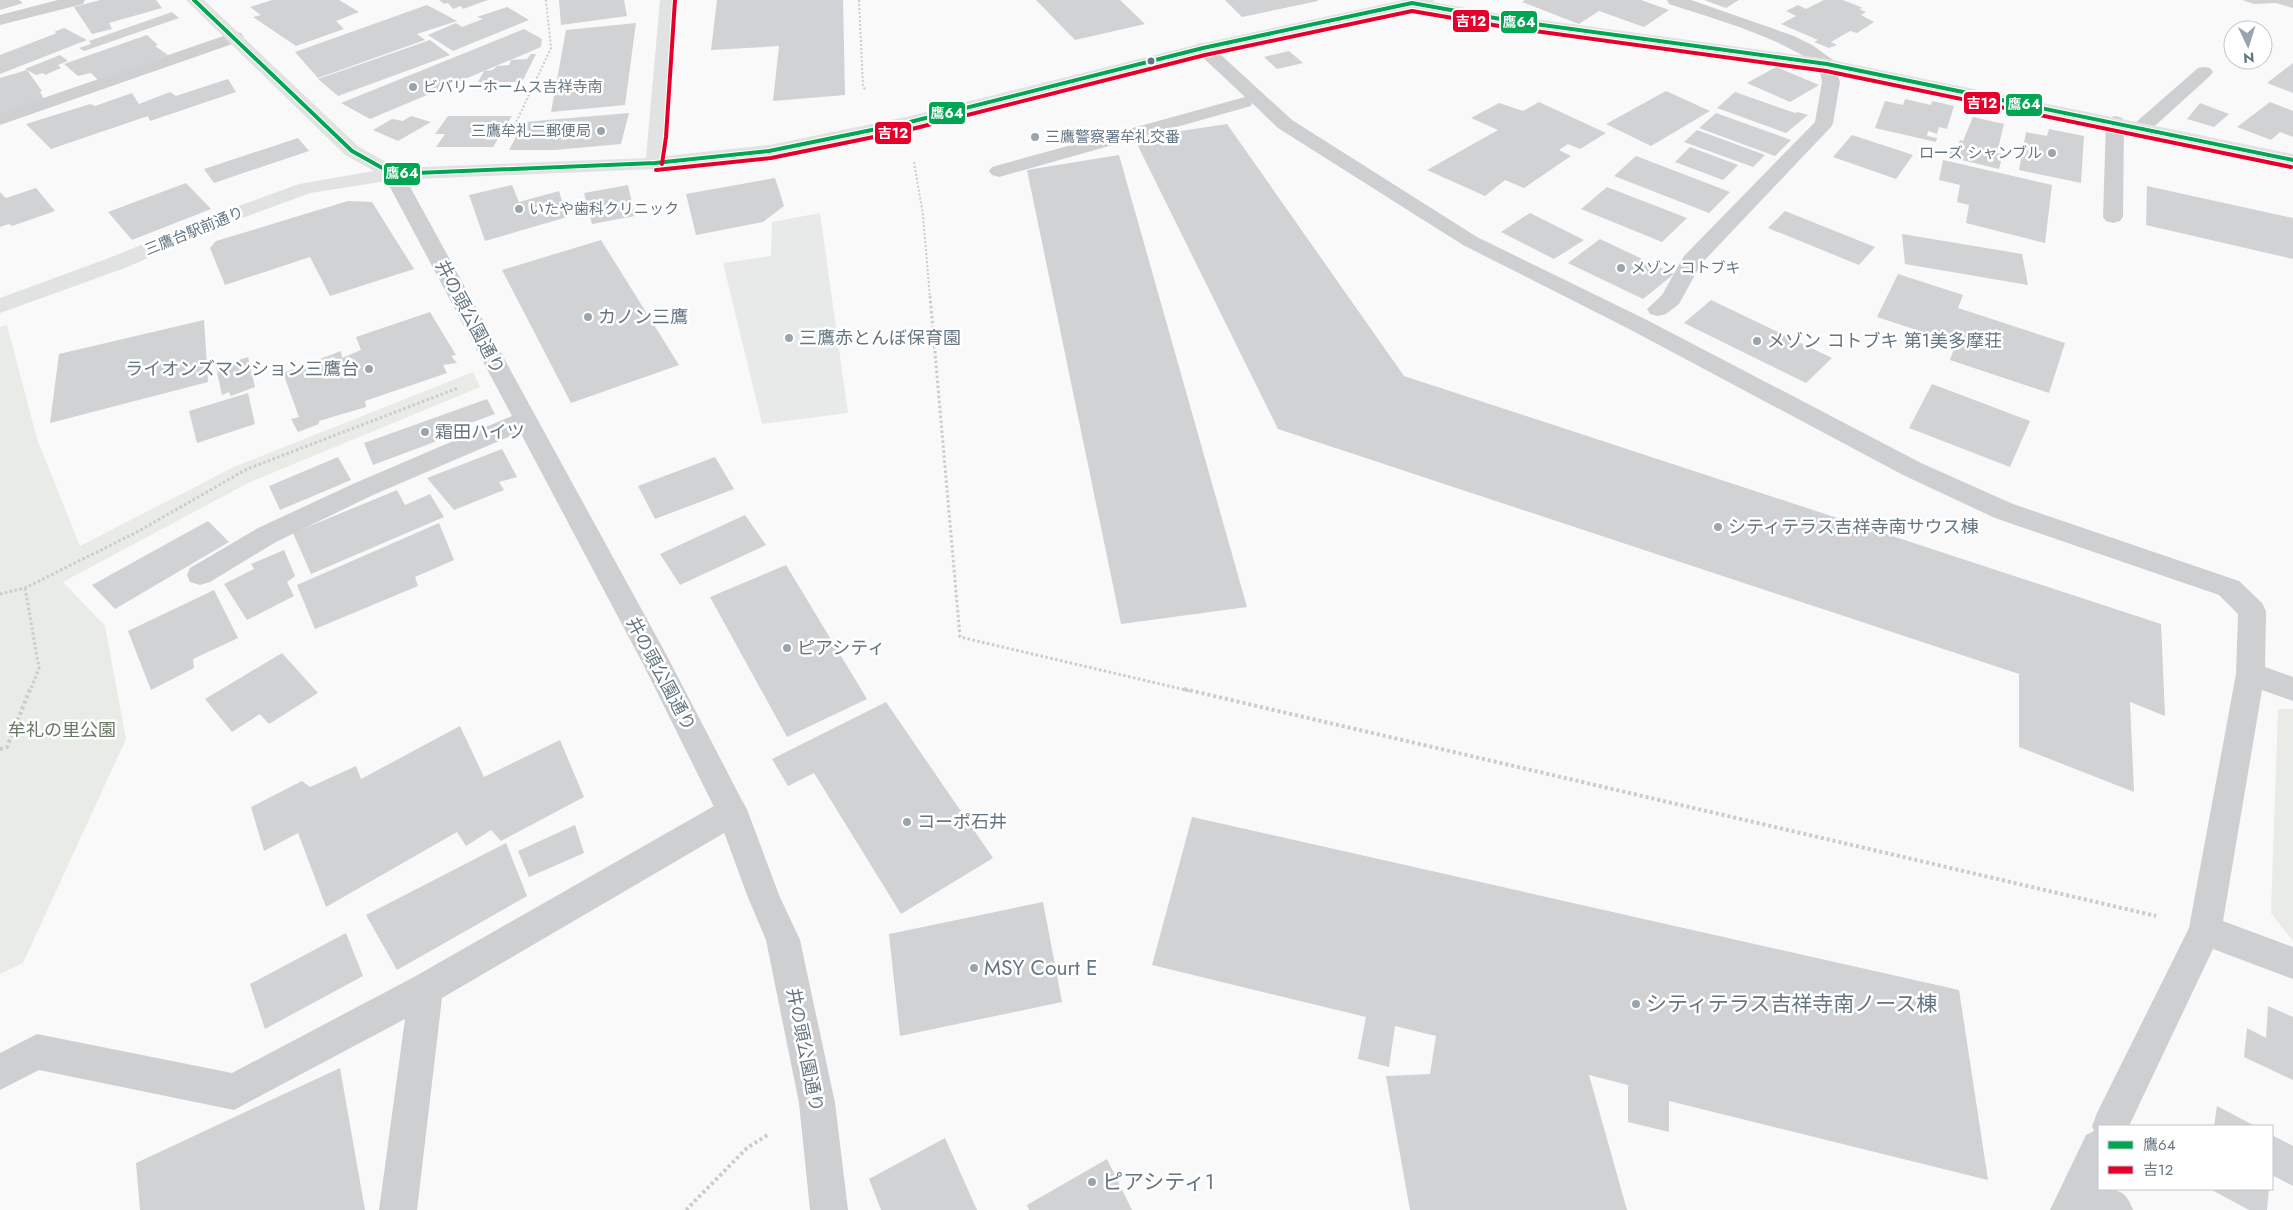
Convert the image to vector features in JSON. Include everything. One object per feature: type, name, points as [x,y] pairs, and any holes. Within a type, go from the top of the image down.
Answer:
[{"type":"main road","points":[[194,0],[352,151],[393,174]]},
{"type":"main road","points":[[655,163],[659,137],[668,0]]},
{"type":"main road","points":[[1419,1],[1506,20],[1828,64],[2293,160]]},
{"type":"main road","name":"三鷹台駅前通り","points":[[0,306],[117,263],[219,220],[306,188],[393,174],[655,163],[769,151],[906,123],[1203,48],[1419,1]]},
{"type":"street","points":[[0,20],[77,0]]},
{"type":"street","points":[[1658,309],[1671,299],[1692,261],[1824,124],[1831,82],[1828,64],[1806,48],[1675,0]]},
{"type":"street","points":[[0,119],[234,37]]},
{"type":"street","points":[[1203,48],[1285,124],[1470,241],[1639,325],[1912,469],[2004,511],[2229,588],[2252,611],[2250,674],[2205,930],[2110,1125]]},
{"type":"street","points":[[2141,128],[2204,72]]},
{"type":"street","points":[[999,171],[1244,102]]},
{"type":"street","points":[[2113,217],[2114,122]]},
{"type":"street","name":"井の頭公園通り","points":[[393,174],[498,372],[656,662],[732,812],[763,895],[783,940],[818,1103],[829,1210]]},
{"type":"street","points":[[200,575],[266,535],[364,489],[525,420]]},
{"type":"street","points":[[2250,674],[2293,689]]},
{"type":"street","points":[[0,1072],[37,1052],[234,1092],[426,989],[732,812]]},
{"type":"street","points":[[2205,930],[2293,963]]},
{"type":"street","points":[[398,1210],[426,989]]},
{"type":"street","points":[[2098,1150],[2074,1200],[2114,1210]]},
{"type":"path","points":[[492,170],[551,48],[546,0]]},
{"type":"path","points":[[859,0],[862,87],[870,92]]},
{"type":"path","points":[[913,158],[922,215],[960,637],[2162,917]]},
{"type":"path","points":[[0,594],[25,588],[137,532],[247,469],[498,372]]},
{"type":"path","points":[[0,748],[7,747],[39,668],[25,588]]},
{"type":"path","points":[[686,1210],[747,1148],[818,1103]]},
{"type":"shaded area","name":"三鷹赤とんぼ保育園","points":[[820,213],[848,413],[762,424],[723,263],[771,256],[772,222]]},
{"type":"green space","name":"牟礼の里公園","points":[[7,325],[37,439],[80,546],[234,467],[473,372],[480,387],[248,483],[63,582],[105,626],[126,739],[23,963],[0,974],[0,327]]},
{"type":"green space","points":[[2278,709],[2293,709],[2293,941],[2271,913]]},
{"type":"building","points":[[0,0],[19,0],[23,3],[0,10]]},
{"type":"building","points":[[100,0],[156,0],[162,8],[109,23],[112,29],[92,34],[74,7]]},
{"type":"building","points":[[272,0],[339,0],[359,12],[336,21],[344,29],[296,46],[253,17],[261,15],[250,7]]},
{"type":"building","points":[[439,0],[488,0],[463,9],[461,6],[453,9],[448,3],[444,4]]},
{"type":"building","points":[[559,0],[624,0],[627,16],[561,25]]},
{"type":"building","points":[[717,0],[843,0],[845,95],[773,101],[779,46],[711,50]]},
{"type":"building","points":[[1036,0],[1120,0],[1145,24],[1075,40]]},
{"type":"building","points":[[1225,0],[1318,0],[1318,1],[1242,17]]},
{"type":"building","points":[[1525,0],[1641,0],[1669,10],[1644,27],[1599,11],[1579,24],[1522,2]]},
{"type":"building","points":[[1704,0],[1739,0],[1726,8]]},
{"type":"building","points":[[1824,0],[1843,0],[1863,8],[1859,9],[1866,12],[1861,15],[1874,22],[1857,33],[1850,31],[1831,42],[1837,45],[1829,48],[1814,42],[1818,40],[1781,24],[1796,16],[1786,11],[1798,5],[1806,9]]},
{"type":"building","points":[[2242,0],[2293,0],[2293,8],[2276,3],[2254,4]]},
{"type":"building","points":[[427,5],[457,21],[417,34],[425,40],[318,78],[295,52]]},
{"type":"building","points":[[507,7],[529,20],[453,51],[428,35],[456,23],[462,27],[483,19],[477,17]]},
{"type":"building","points":[[172,12],[179,18],[84,51],[79,48],[91,44],[89,41]]},
{"type":"building","points":[[636,23],[625,105],[551,112],[566,30]]},
{"type":"building","points":[[64,28],[87,40],[0,74],[0,55],[57,33],[54,32]]},
{"type":"building","name":"ビバリーホームス吉祥寺南","points":[[524,29],[542,39],[541,47],[370,119],[341,103]]},
{"type":"building","points":[[147,35],[158,45],[155,46],[168,55],[98,80],[91,73],[78,76],[64,64]]},
{"type":"building","points":[[430,40],[450,55],[338,96],[318,79]]},
{"type":"building","points":[[1289,51],[1303,63],[1277,69],[1264,57]]},
{"type":"building","points":[[531,54],[536,54],[522,82],[478,82],[484,71],[493,70],[497,66],[509,65],[511,60],[527,59]]},
{"type":"building","points":[[60,55],[68,61],[58,65],[61,68],[45,75],[43,73],[36,75],[25,69]]},
{"type":"building","points":[[2293,63],[2293,93],[2267,83]]},
{"type":"building","points":[[1776,67],[1819,85],[1790,102],[1747,83]]},
{"type":"building","points":[[27,70],[42,91],[40,92],[44,99],[0,113],[0,78]]},
{"type":"building","points":[[228,79],[236,92],[150,121],[148,116],[51,149],[26,124],[90,104],[95,106],[132,93],[139,104],[170,92],[176,96]]},
{"type":"building","points":[[1666,91],[1710,111],[1651,146],[1606,124]]},
{"type":"building","points":[[1735,92],[1795,113],[1808,115],[1786,133],[1717,108]]},
{"type":"building","points":[[1905,99],[1931,105],[1932,101],[1954,106],[1947,129],[1939,127],[1937,134],[1928,131],[1927,136],[1937,138],[1936,142],[1875,128],[1885,101],[1903,105]]},
{"type":"building","points":[[1539,102],[1606,133],[1580,149],[1568,144],[1559,150],[1571,156],[1524,188],[1505,180],[1485,196],[1427,170],[1498,130],[1471,118],[1499,103],[1523,111]]},
{"type":"building","points":[[2270,102],[2293,111],[2293,137],[2280,132],[2271,140],[2237,127]]},
{"type":"building","points":[[2200,103],[2229,114],[2214,127],[2187,119]]},
{"type":"building","points":[[629,113],[621,144],[555,150],[509,150],[524,122]]},
{"type":"building","points":[[1716,113],[1791,140],[1775,156],[1699,128]]},
{"type":"building","points":[[411,116],[431,122],[398,141],[373,130],[392,119],[403,121]]},
{"type":"building","points":[[448,116],[512,116],[493,147],[436,147],[445,134],[435,134]]},
{"type":"building","points":[[1973,117],[2004,124],[1997,153],[2003,154],[1999,169],[1949,157],[1951,149],[1956,150],[1960,140],[1963,141]]},
{"type":"building","name":"シティテラス吉祥寺南サウス棟","points":[[1227,124],[1404,376],[2161,624],[2165,716],[2130,702],[2134,792],[2019,747],[2019,674],[1278,429],[1134,138]]},
{"type":"building","name":"ローズ シャンブル","points":[[2049,129],[2084,136],[2081,183],[2019,170],[2026,132],[2047,136]]},
{"type":"building","points":[[1697,130],[1765,155],[1753,167],[1684,142]]},
{"type":"building","points":[[1852,135],[1913,155],[1896,179],[1833,157]]},
{"type":"building","points":[[298,138],[309,151],[214,183],[204,169]]},
{"type":"building","points":[[1690,147],[1738,165],[1723,180],[1675,162]]},
{"type":"building","points":[[1119,155],[1247,607],[1121,624],[1027,170]]},
{"type":"building","points":[[1636,156],[1730,192],[1709,213],[1614,176]]},
{"type":"building","points":[[1943,160],[2052,185],[2045,243],[1966,223],[1969,205],[1957,202],[1960,185],[1939,180]]},
{"type":"building","points":[[775,178],[784,206],[763,222],[696,235],[686,194]]},
{"type":"building","points":[[186,183],[211,209],[132,240],[108,212]]},
{"type":"building","name":"いたや歯科クリニック","points":[[512,185],[519,202],[559,191],[567,217],[485,241],[469,195]]},
{"type":"building","points":[[628,185],[635,216],[592,224],[584,193]]},
{"type":"building","points":[[2147,186],[2293,218],[2293,259],[2146,225]]},
{"type":"building","points":[[1607,187],[1687,218],[1662,242],[1581,209]]},
{"type":"building","points":[[36,188],[55,211],[12,226],[9,224],[0,227],[0,192],[6,198]]},
{"type":"building","points":[[348,201],[372,202],[414,269],[330,296],[310,257],[225,285],[210,248],[216,241]]},
{"type":"building","points":[[1785,211],[1875,247],[1859,265],[1768,228]]},
{"type":"building","points":[[1530,213],[1584,240],[1554,259],[1501,232]]},
{"type":"building","points":[[1902,234],[2022,254],[2028,285],[1905,264]]},
{"type":"building","name":"メゾン コトブキ","points":[[1600,239],[1674,274],[1643,299],[1568,263]]},
{"type":"building","name":"カノン三鷹","points":[[601,240],[679,365],[571,403],[502,270]]},
{"type":"building","points":[[1898,274],[1963,295],[1958,308],[2065,343],[2049,393],[1950,360],[1956,343],[1877,317]]},
{"type":"building","name":"メゾン コトブキ 第1美多摩荘","points":[[1711,300],[1832,358],[1806,383],[1684,323]]},
{"type":"building","name":"ライオンズマンション三鷹台","points":[[430,312],[456,355],[451,356],[457,363],[443,365],[447,373],[365,401],[366,407],[319,421],[319,424],[298,432],[291,419],[299,417],[283,373],[341,351],[342,358],[361,350],[356,337]]},
{"type":"building","points":[[204,320],[208,382],[50,423],[59,354]]},
{"type":"building","points":[[248,357],[255,387],[231,396],[229,392],[222,395],[216,367]]},
{"type":"building","points":[[1932,384],[2030,421],[2010,467],[1909,428]]},
{"type":"building","points":[[248,393],[255,424],[197,443],[189,411]]},
{"type":"building","name":"霜田ハイツ","points":[[487,399],[495,414],[454,429],[453,435],[373,465],[364,443]]},
{"type":"building","points":[[502,449],[517,477],[499,482],[504,490],[454,510],[427,478]]},
{"type":"building","points":[[338,457],[351,480],[280,510],[269,486]]},
{"type":"building","points":[[715,457],[734,489],[655,519],[638,486]]},
{"type":"building","points":[[397,490],[405,505],[430,494],[444,517],[311,574],[293,533]]},
{"type":"building","points":[[745,515],[766,545],[680,585],[660,554]]},
{"type":"building","points":[[208,521],[229,542],[115,609],[92,585]]},
{"type":"building","points":[[439,523],[454,560],[415,577],[418,586],[315,629],[297,585]]},
{"type":"building","points":[[284,550],[295,576],[287,582],[294,596],[247,620],[224,584],[254,569],[251,564]]},
{"type":"building","name":"ピアシティ","points":[[786,565],[867,699],[787,737],[710,597]]},
{"type":"building","points":[[214,590],[238,638],[193,659],[194,668],[151,690],[128,631]]},
{"type":"building","points":[[282,653],[318,693],[269,724],[260,714],[232,732],[205,699]]},
{"type":"building","name":"コーポ石井","points":[[886,702],[993,858],[901,914],[814,773],[788,786],[772,759]]},
{"type":"building","points":[[460,726],[484,777],[560,740],[584,797],[501,841],[491,830],[466,846],[457,832],[326,907],[298,833],[264,851],[251,807],[302,781],[310,787],[356,766],[361,779]]},
{"type":"building","name":"シティテラス吉祥寺南ノース棟","points":[[1192,817],[1959,990],[1988,1180],[1669,1101],[1669,1132],[1628,1122],[1628,1085],[1589,1075],[1627,1210],[1410,1210],[1386,1076],[1430,1074],[1436,1036],[1395,1026],[1389,1067],[1358,1059],[1366,1017],[1152,965]]},
{"type":"building","points":[[575,825],[584,853],[529,877],[518,851]]},
{"type":"building","points":[[506,843],[527,896],[397,970],[366,915]]},
{"type":"building","name":"MSY Court E","points":[[1043,902],[1062,1002],[900,1036],[889,934]]},
{"type":"building","points":[[346,933],[363,976],[265,1029],[250,984]]},
{"type":"building","points":[[2268,1006],[2293,1017],[2293,1080],[2244,1057],[2247,1028],[2266,1038]]},
{"type":"building","points":[[340,1068],[365,1210],[140,1210],[136,1163]]},
{"type":"building","points":[[2217,1106],[2253,1125],[2214,1125]]},
{"type":"building","points":[[2273,1136],[2293,1146],[2293,1186],[2273,1176]]},
{"type":"building","points":[[945,1138],[977,1210],[881,1210],[869,1179]]},
{"type":"building","name":"ピアシティ1","points":[[1107,1159],[1132,1210],[1029,1210],[1027,1205]]},
{"type":"building","points":[[2212,1190],[2269,1190],[2267,1210],[2249,1210]]},
{"type":"transit line","name":"鷹64","points":[[194,0],[352,151],[393,174],[655,163],[769,151],[906,123],[1203,48],[1412,3],[1506,20],[1827,64],[2293,160]]},
{"type":"transit line","name":"吉12","points":[[662,164],[666,137],[675,0]]},
{"type":"transit line","name":"吉12","points":[[656,170],[771,158],[908,130],[1205,55],[1412,11],[1505,27],[1826,71],[2291,167]]},
{"type":"place","name":"ビバリーホームス吉祥寺南","points":[[413,87]]},
{"type":"place","name":"三鷹牟礼二郵便局","points":[[601,131]]},
{"type":"place","name":"三鷹警察署牟礼交番","points":[[1035,137]]},
{"type":"place","name":"ローズ シャンブル","points":[[2052,153]]},
{"type":"place","name":"いたや歯科クリニック","points":[[519,209]]},
{"type":"place","name":"メゾン コトブキ","points":[[1621,268]]},
{"type":"place","name":"カノン三鷹","points":[[588,317]]},
{"type":"place","name":"三鷹赤とんぼ保育園","points":[[789,338]]},
{"type":"place","name":"メゾン コトブキ 第1美多摩荘","points":[[1757,341]]},
{"type":"place","name":"ライオンズマンション三鷹台","points":[[369,369]]},
{"type":"place","name":"霜田ハイツ","points":[[425,432]]},
{"type":"place","name":"シティテラス吉祥寺南サウス棟","points":[[1718,527]]},
{"type":"place","name":"ピアシティ","points":[[787,648]]},
{"type":"place","name":"コーポ石井","points":[[907,822]]},
{"type":"place","name":"MSY Court E","points":[[974,968]]},
{"type":"place","name":"シティテラス吉祥寺南ノース棟","points":[[1636,1004]]},
{"type":"place","name":"ピアシティ1","points":[[1092,1182]]}]
